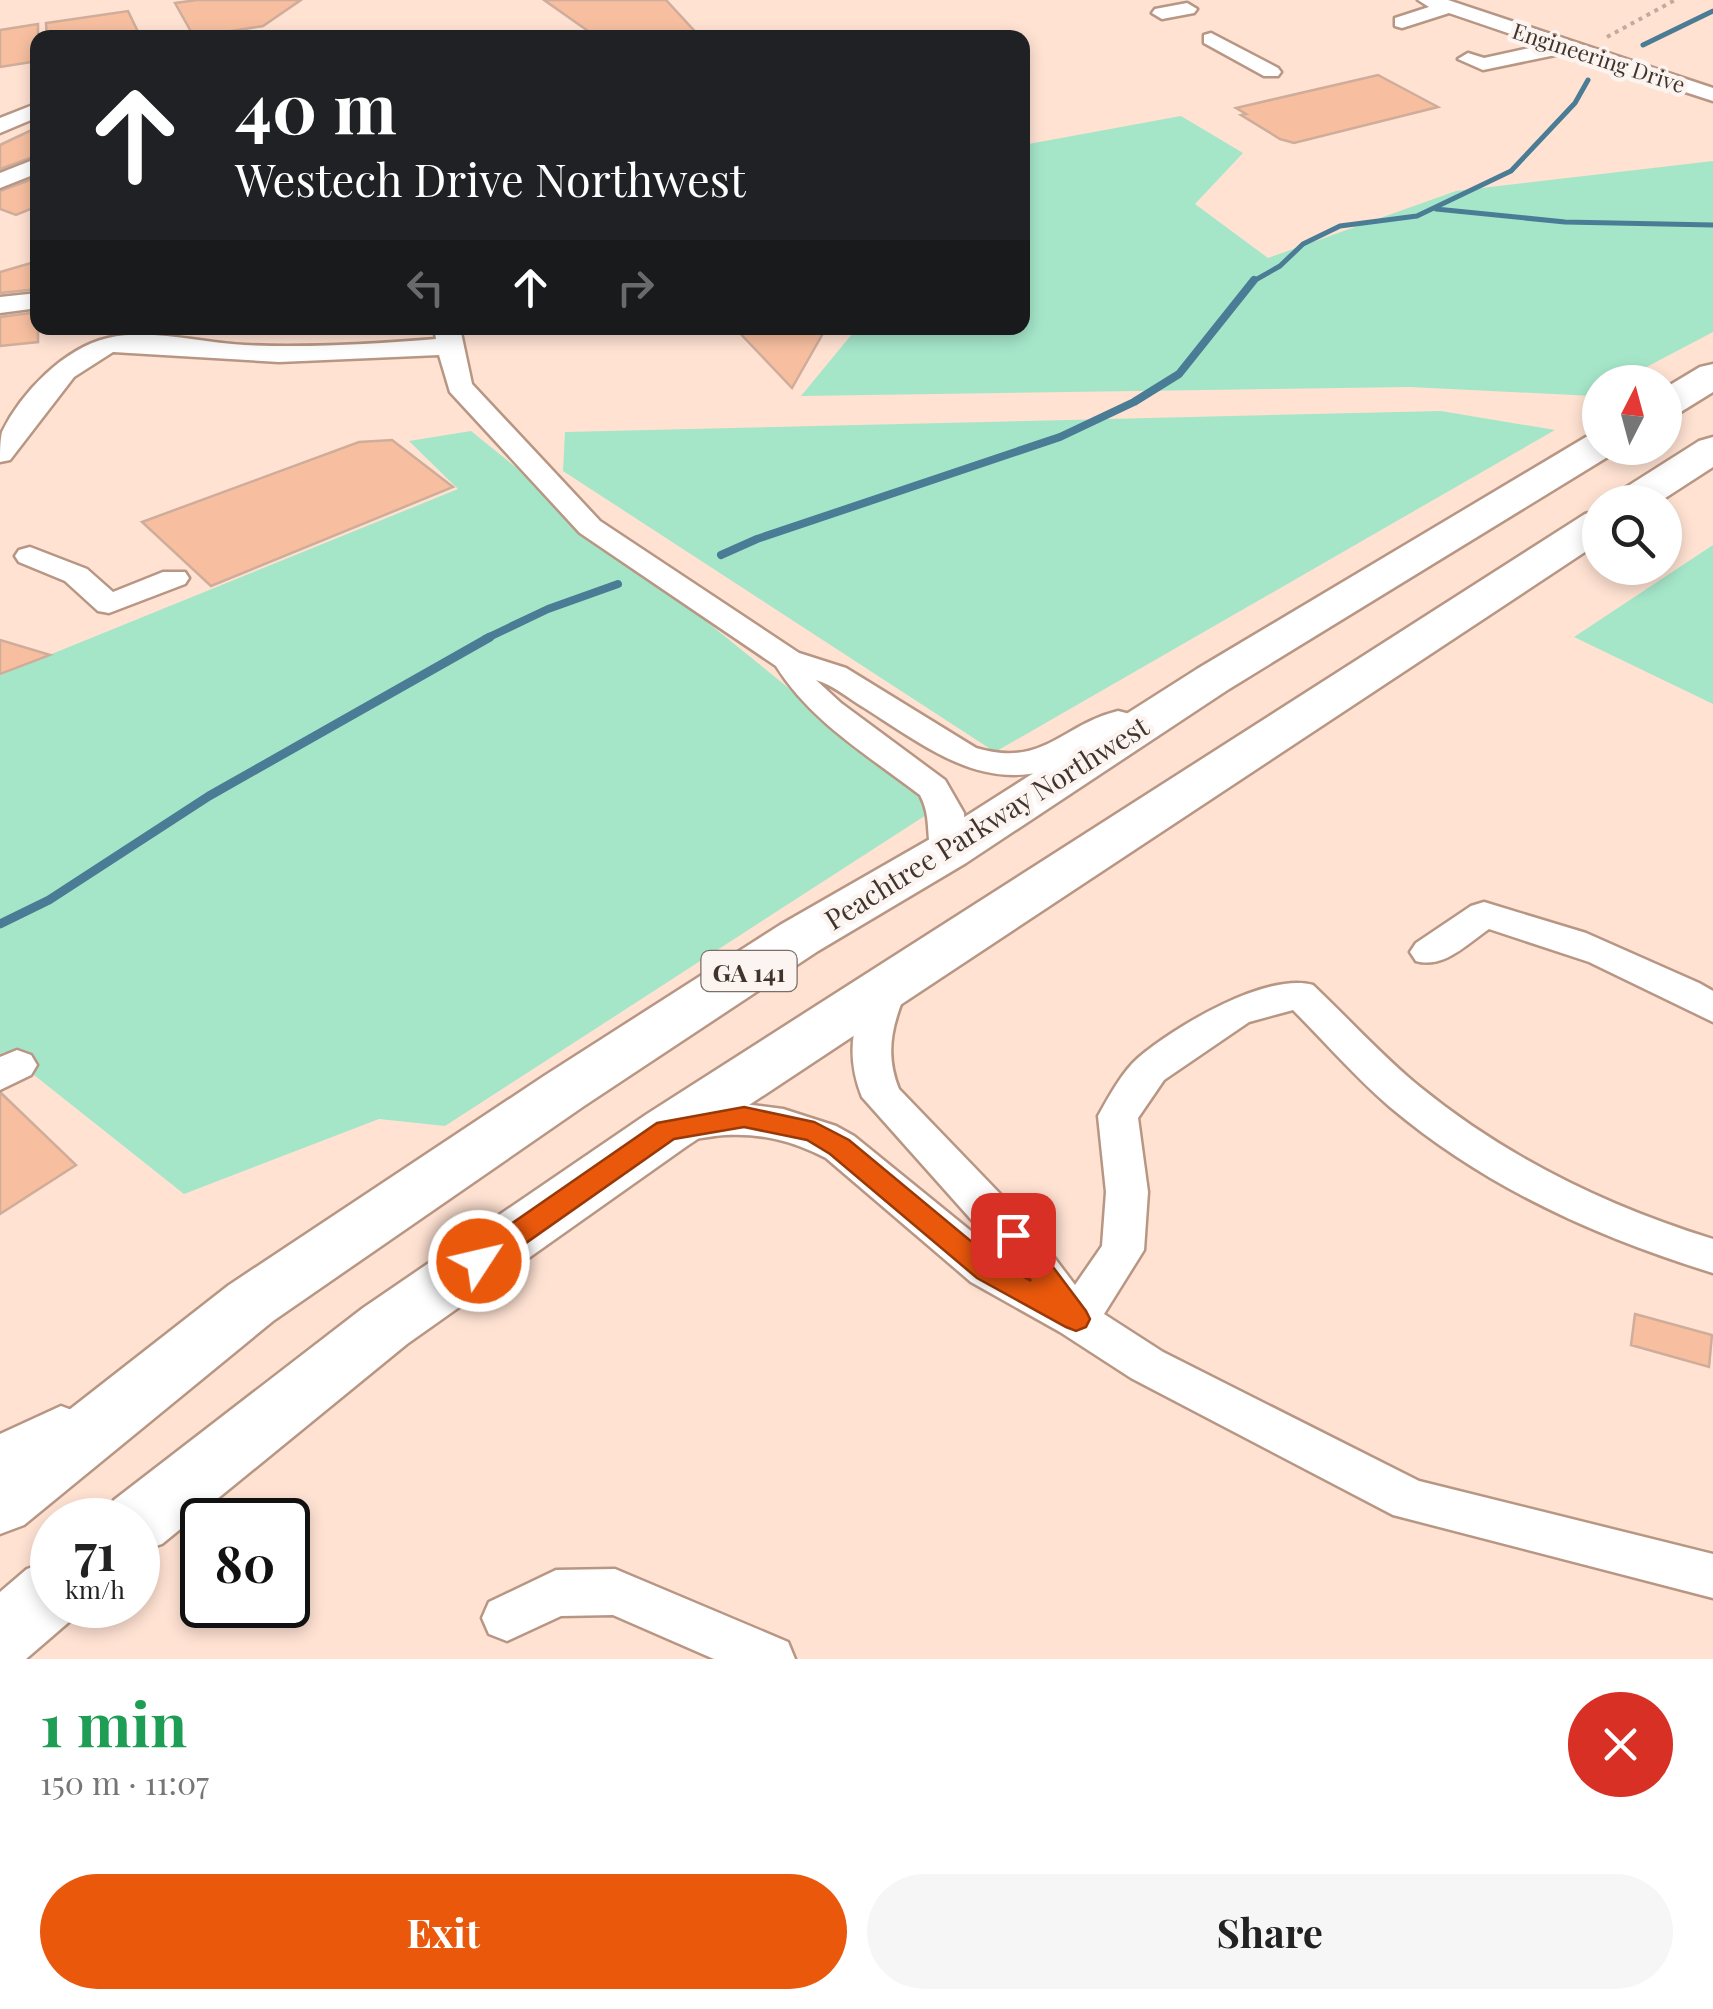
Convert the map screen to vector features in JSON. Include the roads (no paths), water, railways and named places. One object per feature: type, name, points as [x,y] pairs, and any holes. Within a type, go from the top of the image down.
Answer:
[{"type":"highway","points":[[1682,394],[1713,375]]},
{"type":"highway","points":[[1658,485],[1713,449]]},
{"type":"highway","name":"Peachtree Parkway Northwest","points":[[1,1491],[251,1303],[799,938],[948,851],[1212,678],[1582,456]]},
{"type":"highway","points":[[160,1505],[385,1326],[667,1130],[1582,535]]},
{"type":"highway","points":[[0,1636],[30,1611]]},
{"type":"street","name":"Engineering Drive","points":[[1428,0],[1713,95]]},
{"type":"street","points":[[1402,22],[1449,7]]},
{"type":"street","points":[[1162,13],[1187,9]]},
{"type":"street","points":[[1512,57],[1517,46],[1535,35]]},
{"type":"street","points":[[1211,38],[1271,72]]},
{"type":"street","points":[[1468,58],[1484,64],[1568,46]]},
{"type":"street","points":[[1690,87],[1713,75]]},
{"type":"street","points":[[0,113],[30,107]]},
{"type":"street","points":[[0,126],[30,110]]},
{"type":"street","points":[[0,181],[30,168]]},
{"type":"street","points":[[0,305],[30,301]]},
{"type":"street","points":[[0,454],[70,366],[94,350],[113,344],[226,354],[308,356],[449,337],[459,386],[590,527],[788,660],[835,675],[964,756],[1003,766],[1049,762],[1134,712],[1212,678]]},
{"type":"street","points":[[30,556],[76,575],[109,604],[174,578]]},
{"type":"street","points":[[788,660],[805,687],[829,710],[933,788],[947,813],[948,851]]},
{"type":"street","points":[[1464,964],[1429,952],[1484,915],[1548,930],[1662,978],[1713,1008]]},
{"type":"street","points":[[891,982],[872,1024],[869,1042],[872,1076],[882,1097],[1013,1235],[1076,1319]]},
{"type":"street","points":[[1076,1319],[1122,1250],[1126,1192],[1118,1116],[1150,1070],[1238,1011],[1300,995],[1404,1096],[1496,1163],[1646,1237],[1713,1256]]},
{"type":"street","points":[[667,1130],[744,1117],[814,1132],[840,1147],[986,1270],[1076,1319],[1148,1365],[1410,1500],[1713,1576]]},
{"type":"street","points":[[508,1618],[556,1593],[615,1592],[770,1659]]},
{"type":"waterway","points":[[1643,45],[1713,11]]},
{"type":"waterway","points":[[1253,281],[1280,266],[1303,244],[1340,226],[1417,216],[1511,171],[1575,103],[1588,80]]},
{"type":"waterway","points":[[1436,209],[1565,222],[1713,225]]},
{"type":"waterway","points":[[721,555],[757,539],[1060,437],[1134,402],[1179,374],[1253,281]]},
{"type":"waterway","points":[[485,639],[548,609],[618,584]]},
{"type":"waterway","points":[[0,924],[49,900],[209,796],[490,637]]}]
